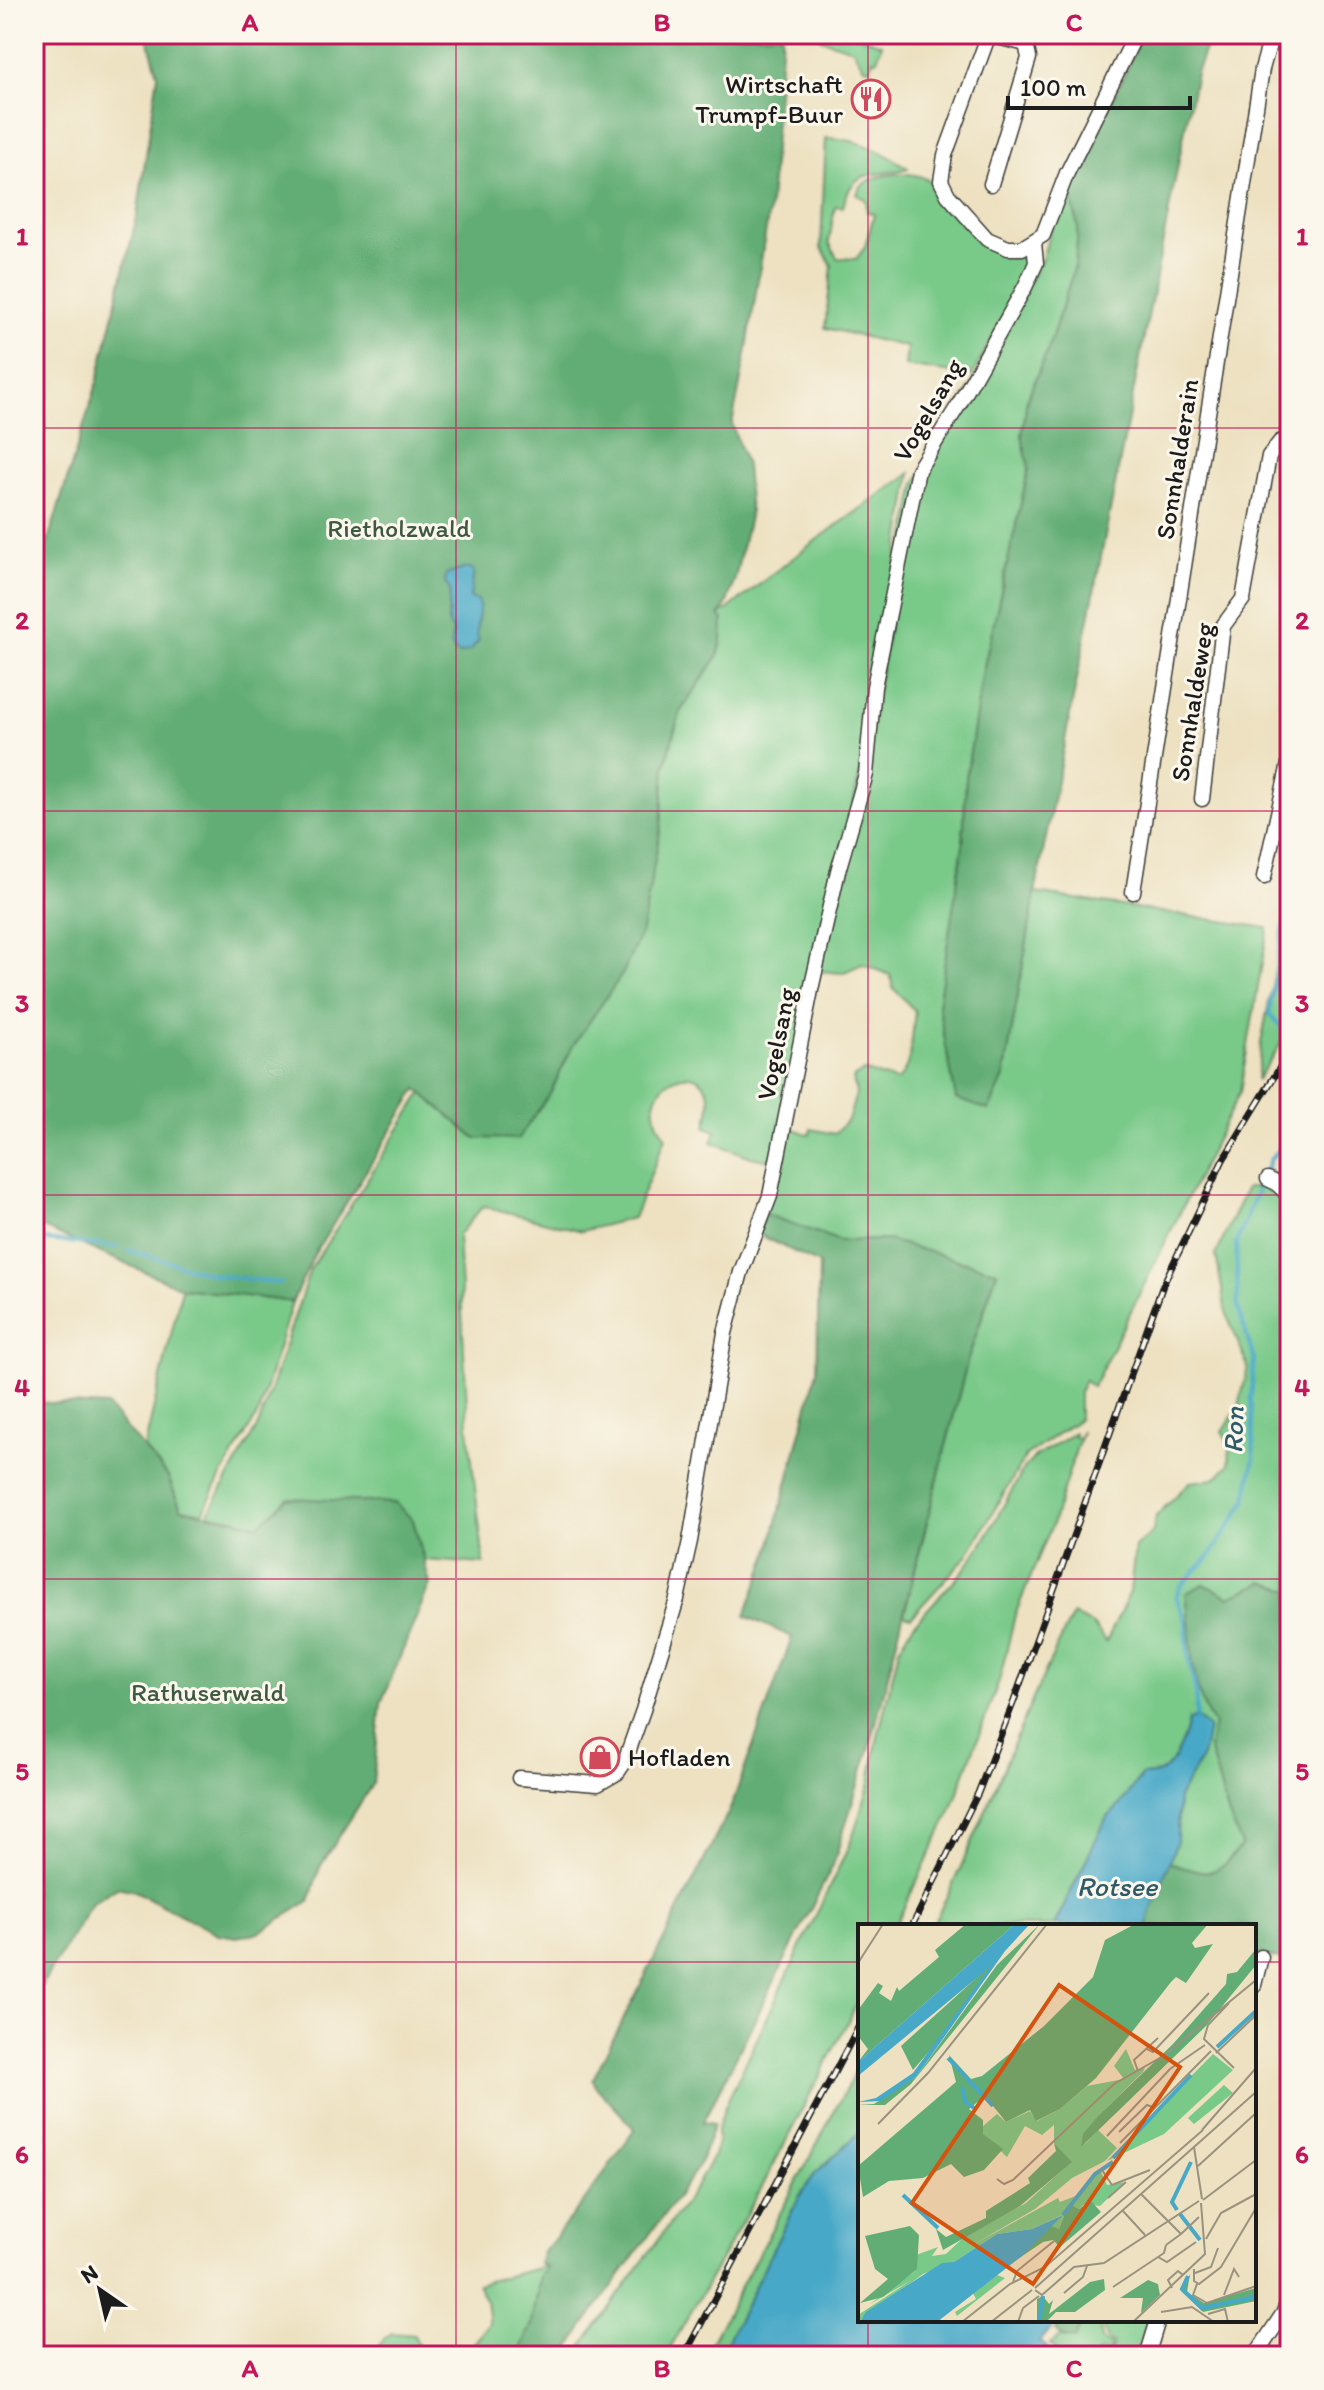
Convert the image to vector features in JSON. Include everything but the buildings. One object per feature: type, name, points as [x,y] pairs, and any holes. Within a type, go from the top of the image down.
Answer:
[{"type":"street","points":[[1034,243],[1022,248],[1008,248],[987,239],[948,195],[941,181],[945,155],[989,34],[1026,44],[1041,34]]},
{"type":"street","name":"Vogelsang","points":[[519,1778],[598,1784],[617,1773],[631,1746],[677,1599],[690,1541],[725,1333],[741,1272],[770,1196],[828,914],[866,774],[874,687],[914,485],[921,465],[1025,287],[1036,263],[1034,243],[1043,235],[1067,173],[1136,34]]},
{"type":"street","name":"Sonnhalderain","points":[[1133,892],[1262,69],[1272,34]]},
{"type":"street","points":[[991,184],[1029,58],[1026,44]]},
{"type":"street","name":"Sonnhaldeweg","points":[[1202,799],[1223,626],[1243,599],[1269,456],[1280,442],[1290,438]]},
{"type":"street","points":[[1264,877],[1290,759]]},
{"type":"street","points":[[1268,1179],[1290,1196]]},
{"type":"street","points":[[1256,1977],[1261,1957]]},
{"type":"street","points":[[1259,2355],[1290,2298]]},
{"type":"street","points":[[1147,2356],[1157,2322]]},
{"type":"green space","name":"Rietholzwald","points":[[149,34],[782,34],[770,204],[732,424],[746,465],[750,512],[735,579],[719,616],[723,619],[718,656],[680,712],[665,766],[661,827],[642,930],[623,973],[572,1047],[551,1092],[518,1139],[475,1138],[417,1089],[314,1255],[292,1302],[182,1288],[34,1224],[34,586],[97,383],[137,216],[158,74]]},
{"type":"green space","points":[[823,34],[852,34],[882,44],[877,60],[873,59],[870,68],[864,67],[853,49],[821,39]]},
{"type":"green space","points":[[1134,34],[1211,34],[1196,73],[1035,893],[1004,1077],[989,1110],[956,1099],[938,1005],[963,845],[966,778],[983,671],[1029,468],[1022,436],[1027,399],[1048,349],[1075,266],[1078,227],[1069,186],[1136,48]]},
{"type":"green space","points":[[826,138],[848,140],[869,147],[908,168],[860,178],[847,193],[843,207],[835,206],[829,242],[837,258],[856,259],[865,247],[874,214],[867,212],[866,200],[857,195],[860,186],[886,175],[907,174],[933,183],[983,241],[1029,252],[1034,258],[972,376],[905,366],[907,347],[825,328],[832,266],[821,246]]},
{"type":"green space","points":[[1069,186],[1078,228],[1075,266],[1048,349],[1027,399],[1022,436],[1029,468],[983,671],[966,778],[963,845],[1004,1077],[1035,893],[1268,928],[1240,1092],[1097,1379],[1092,1387],[1085,1380],[1079,1392],[1079,1419],[1026,1456],[967,1556],[911,1617],[904,1615],[967,1362],[997,1272],[888,1240],[840,1241],[765,1214],[786,1126],[810,1135],[811,1129],[835,1134],[849,1118],[856,1094],[853,1078],[864,1071],[897,1081],[909,1058],[915,1011],[893,988],[890,975],[862,964],[842,973],[817,971],[877,692],[916,483],[1042,259],[1057,208]]},
{"type":"green space","points":[[911,473],[869,740],[774,1155],[766,1160],[751,1157],[712,1142],[716,1131],[706,1127],[709,1095],[702,1082],[681,1076],[660,1091],[655,1104],[656,1119],[666,1137],[633,1218],[582,1231],[483,1206],[458,1235],[468,1427],[484,1564],[424,1560],[413,1520],[260,1525],[208,1514],[259,1424],[310,1270],[422,1093],[475,1138],[551,1092],[661,827],[665,766],[680,712],[718,656],[723,620],[719,616],[815,541]]},
{"type":"green space","points":[[1290,894],[1290,1030],[1257,1080],[1261,1043]]},
{"type":"green space","points":[[1246,1188],[1271,1188],[1290,1209],[1290,1590],[1263,1582],[1230,1597],[1204,1584],[1192,1633],[1199,1693],[1214,1724],[1209,1748],[1229,1816],[1242,1845],[1224,1865],[1210,1872],[1168,1862],[1177,1841],[1178,1798],[1202,1758],[1188,1721],[1170,1764],[1158,1773],[1141,1775],[1106,1819],[1055,1924],[933,1924],[1073,1615],[1093,1625],[1106,1642],[1130,1592],[1135,1547],[1153,1532],[1156,1516],[1190,1482],[1215,1479],[1229,1464],[1230,1448],[1223,1431],[1239,1406],[1248,1367],[1226,1312],[1216,1255]]},
{"type":"green space","points":[[765,1214],[840,1241],[888,1240],[997,1271],[967,1362],[871,1743],[833,1865],[703,2122],[714,2124],[701,2160],[691,2177],[565,2356],[518,2356],[532,2324],[540,2277],[546,2267],[539,2264],[543,2252],[583,2203],[635,2129],[596,2087],[593,2079],[731,1807],[792,1637],[745,1616],[767,1559],[817,1371],[819,1264],[758,1234]]},
{"type":"green space","points":[[182,1288],[292,1302],[258,1414],[203,1513],[181,1509],[167,1475],[144,1449]]},
{"type":"green space","name":"Rathuserwald","points":[[34,1402],[107,1406],[167,1475],[181,1509],[259,1525],[288,1498],[395,1503],[413,1520],[430,1584],[381,1703],[373,1783],[320,1867],[309,1901],[260,1932],[237,1937],[218,1934],[135,1891],[117,1887],[92,1903],[34,1998]]},
{"type":"green space","points":[[1082,1431],[1052,1525],[1015,1615],[1000,1678],[951,1811],[896,1924],[858,1924],[858,2002],[762,2187],[666,2356],[575,2356],[696,2187],[714,2154],[725,2106],[850,1844],[870,1783],[899,1649],[913,1625],[963,1571],[982,1544],[1025,1467],[1035,1457],[1074,1433],[1074,1437],[1079,1438]]},
{"type":"green space","points":[[1263,1582],[1290,1590],[1290,1961],[1256,1954],[1256,1924],[1148,1924],[1168,1862],[1210,1872],[1224,1865],[1242,1845],[1229,1816],[1209,1747],[1214,1724],[1195,1678],[1186,1593],[1204,1584],[1230,1597]]},
{"type":"green space","points":[[858,2067],[858,2134],[816,2173],[800,2195],[720,2356],[704,2356]]},
{"type":"green space","points":[[546,2266],[540,2277],[532,2324],[518,2356],[461,2356],[489,2323],[486,2301],[477,2284]]},
{"type":"green space","points":[[1060,2322],[1082,2322],[1075,2339],[1064,2338],[1056,2331]]},
{"type":"green space","points":[[1064,2322],[1100,2322],[1101,2340],[1110,2345],[1109,2353],[1098,2352],[1098,2356],[1053,2356],[1055,2349],[1050,2344],[1063,2335]]},
{"type":"green space","points":[[1102,2322],[1150,2322],[1140,2356],[1110,2356],[1113,2344],[1106,2339]]},
{"type":"green space","points":[[392,2333],[414,2335],[423,2356],[371,2356]]},
{"type":"water","points":[[466,568],[474,571],[470,598],[478,600],[479,640],[471,650],[460,654],[454,651],[451,643],[453,631],[448,622],[450,589],[445,584],[446,575]]},
{"type":"water","name":"Rotsee","points":[[1196,1717],[1208,1728],[1202,1757],[1178,1798],[1177,1841],[1148,1924],[1055,1924],[1106,1819],[1142,1775],[1158,1773],[1170,1764],[1188,1721]]},
{"type":"water","points":[[858,2134],[858,2322],[1059,2322],[1040,2340],[1050,2351],[1044,2356],[720,2356],[800,2195],[816,2173]]},
{"type":"waterway","name":"Ron","points":[[1286,1032],[1269,1013],[1290,890]]},
{"type":"waterway","name":"Ron","points":[[1196,1717],[1196,1693],[1188,1656],[1186,1621],[1176,1597],[1181,1586],[1211,1555],[1246,1501],[1254,1458],[1251,1399],[1254,1359],[1238,1307],[1236,1243],[1270,1160],[1290,1135]]},
{"type":"waterway","points":[[34,1239],[118,1247]]},
{"type":"waterway","points":[[129,1250],[215,1275],[281,1283]]},
{"type":"railway","points":[[913,1924],[978,1793],[1014,1701],[1163,1285],[1223,1160],[1290,1051]]},
{"type":"railway","points":[[684,2356],[858,2028]]},
{"type":"place","name":"Wirtschaft Trumpf-Buur","points":[[871,99]]},
{"type":"place","name":"Hofladen","points":[[600,1757]]}]
